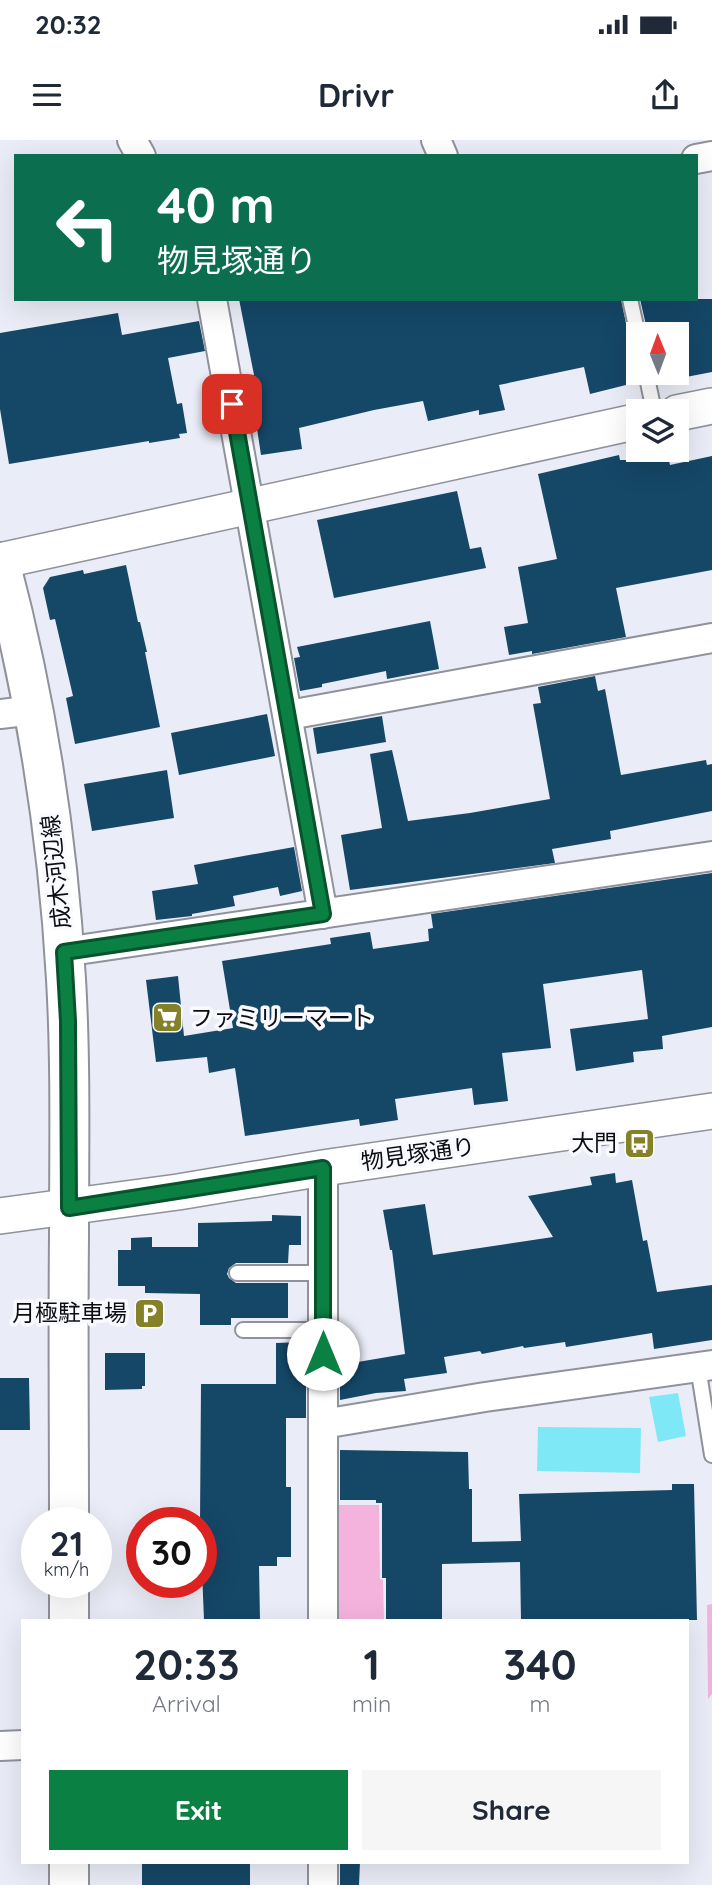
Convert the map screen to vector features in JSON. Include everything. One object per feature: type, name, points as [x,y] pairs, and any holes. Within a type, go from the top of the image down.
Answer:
[{"type":"main road","name":"成木河辺線","points":[[0,561],[17,712],[50,814],[64,952],[68,1021],[69,1507]]},
{"type":"main road","points":[[69,1598],[69,1619]]},
{"type":"main road","points":[[69,1864],[69,1885]]},
{"type":"street","points":[[711,140],[712,146]]},
{"type":"street","points":[[212,301],[323,914]]},
{"type":"street","points":[[689,410],[712,405]]},
{"type":"street","points":[[0,561],[626,424]]},
{"type":"street","points":[[289,715],[712,638]]},
{"type":"street","points":[[64,952],[712,856]]},
{"type":"street","name":"物見塚通り","points":[[0,1216],[69,1208],[712,1111]]},
{"type":"street","points":[[323,1168],[323,1619]]},
{"type":"street","points":[[323,1424],[485,1397],[705,1366]]},
{"type":"street","points":[[0,1746],[21,1745]]},
{"type":"street","points":[[323,1864],[323,1885]]},
{"type":"lane","points":[[630,301],[635,322]]},
{"type":"lane","points":[[237,1273],[322,1273]]},
{"type":"lane","points":[[243,1330],[323,1330]]},
{"type":"lane","points":[[705,1366],[712,1455]]},
{"type":"shaded area","points":[[334,1505],[379,1505],[380,1579],[383,1580],[384,1619],[334,1619]]},
{"type":"shaded area","points":[[712,1604],[712,1694],[708,1699],[707,1605]]},
{"type":"water","points":[[678,1393],[686,1436],[658,1442],[649,1397]]},
{"type":"water","points":[[538,1427],[641,1428],[640,1473],[537,1471]]},
{"type":"building","points":[[712,299],[712,372],[690,376],[690,322],[645,322],[640,301]]},
{"type":"building","points":[[239,301],[621,301],[626,323],[626,385],[590,394],[584,367],[499,385],[505,410],[479,415],[479,410],[428,421],[423,401],[374,410],[299,428],[302,449],[261,455],[253,402],[249,402],[244,377],[254,375]]},
{"type":"building","points":[[118,313],[122,335],[199,321],[205,351],[168,358],[177,404],[182,403],[187,433],[179,434],[180,438],[9,464],[0,409],[0,333]]},
{"type":"building","points":[[619,455],[620,460],[669,462],[670,465],[712,456],[712,570],[616,588],[626,637],[532,654],[532,651],[509,655],[504,627],[528,623],[518,567],[557,559],[538,474]]},
{"type":"building","points":[[457,491],[470,549],[481,547],[486,568],[334,598],[317,520]]},
{"type":"building","points":[[126,565],[147,652],[160,727],[75,744],[66,698],[73,696],[55,619],[50,620],[43,588],[50,577],[83,570],[84,574]]},
{"type":"building","points":[[430,621],[439,669],[387,679],[386,671],[300,691],[294,658],[300,657],[297,647]]},
{"type":"building","points":[[595,676],[598,691],[605,689],[621,775],[706,760],[707,765],[712,764],[712,811],[610,831],[611,839],[552,849],[555,863],[350,890],[341,835],[382,828],[370,754],[392,750],[408,821],[550,799],[533,704],[541,703],[538,687]]},
{"type":"building","points":[[267,714],[275,756],[179,775],[171,733]]},
{"type":"building","points":[[382,716],[386,742],[317,754],[313,728]]},
{"type":"building","points":[[167,770],[174,818],[92,831],[84,784]]},
{"type":"building","points":[[294,847],[302,891],[280,896],[278,887],[233,896],[235,906],[192,916],[156,920],[152,891],[198,884],[194,865]]},
{"type":"building","points":[[712,873],[712,1027],[662,1036],[663,1049],[633,1052],[634,1062],[576,1071],[570,1029],[648,1019],[642,970],[543,984],[551,1048],[502,1053],[508,1101],[474,1105],[472,1088],[395,1099],[398,1120],[360,1126],[359,1119],[245,1136],[235,1068],[209,1073],[207,1057],[156,1062],[146,980],[178,976],[184,1036],[233,1028],[222,961],[331,944],[330,938],[370,932],[373,949],[429,941],[428,929],[433,928],[431,914]]},
{"type":"building","points":[[615,1173],[616,1183],[632,1180],[643,1241],[647,1240],[657,1292],[712,1285],[712,1340],[654,1349],[652,1333],[566,1347],[565,1342],[482,1354],[480,1351],[444,1357],[447,1373],[404,1379],[406,1391],[340,1400],[340,1365],[405,1354],[392,1250],[383,1210],[425,1204],[433,1255],[553,1237],[528,1196],[592,1185],[590,1177]]},
{"type":"building","points":[[272,1215],[301,1216],[301,1245],[289,1245],[288,1263],[236,1263],[229,1268],[227,1274],[236,1283],[288,1283],[288,1318],[231,1318],[231,1325],[200,1325],[200,1294],[145,1293],[145,1286],[118,1286],[118,1250],[131,1250],[131,1238],[152,1237],[152,1247],[198,1247],[198,1223],[272,1221]]},
{"type":"building","points":[[303,1342],[303,1351],[306,1351],[306,1418],[286,1418],[286,1487],[291,1487],[291,1557],[277,1557],[277,1566],[259,1566],[260,1619],[204,1619],[203,1598],[217,1598],[217,1507],[200,1507],[201,1384],[276,1384],[276,1343]]},
{"type":"building","points":[[105,1353],[145,1353],[145,1386],[142,1386],[142,1389],[105,1390]]},
{"type":"building","points":[[0,1378],[29,1378],[30,1430],[0,1430]]},
{"type":"building","points":[[340,1450],[468,1452],[469,1489],[472,1489],[472,1542],[521,1541],[519,1494],[672,1490],[672,1484],[694,1484],[697,1620],[521,1619],[520,1562],[442,1564],[442,1619],[386,1619],[386,1578],[382,1578],[382,1503],[376,1503],[376,1500],[340,1500]]},
{"type":"building","points":[[142,1864],[250,1864],[250,1885],[142,1885]]},
{"type":"building","points":[[340,1864],[360,1864],[359,1885],[340,1885]]},
{"type":"place","name":"ファミリーマート","points":[[167,1018]]},
{"type":"place","name":"大門","points":[[640,1143]]},
{"type":"place","name":"月極駐車場","points":[[150,1313]]},
{"type":"route","points":[[232,404],[323,914],[64,952],[68,1021],[69,1208],[323,1168],[323,1354]]}]
